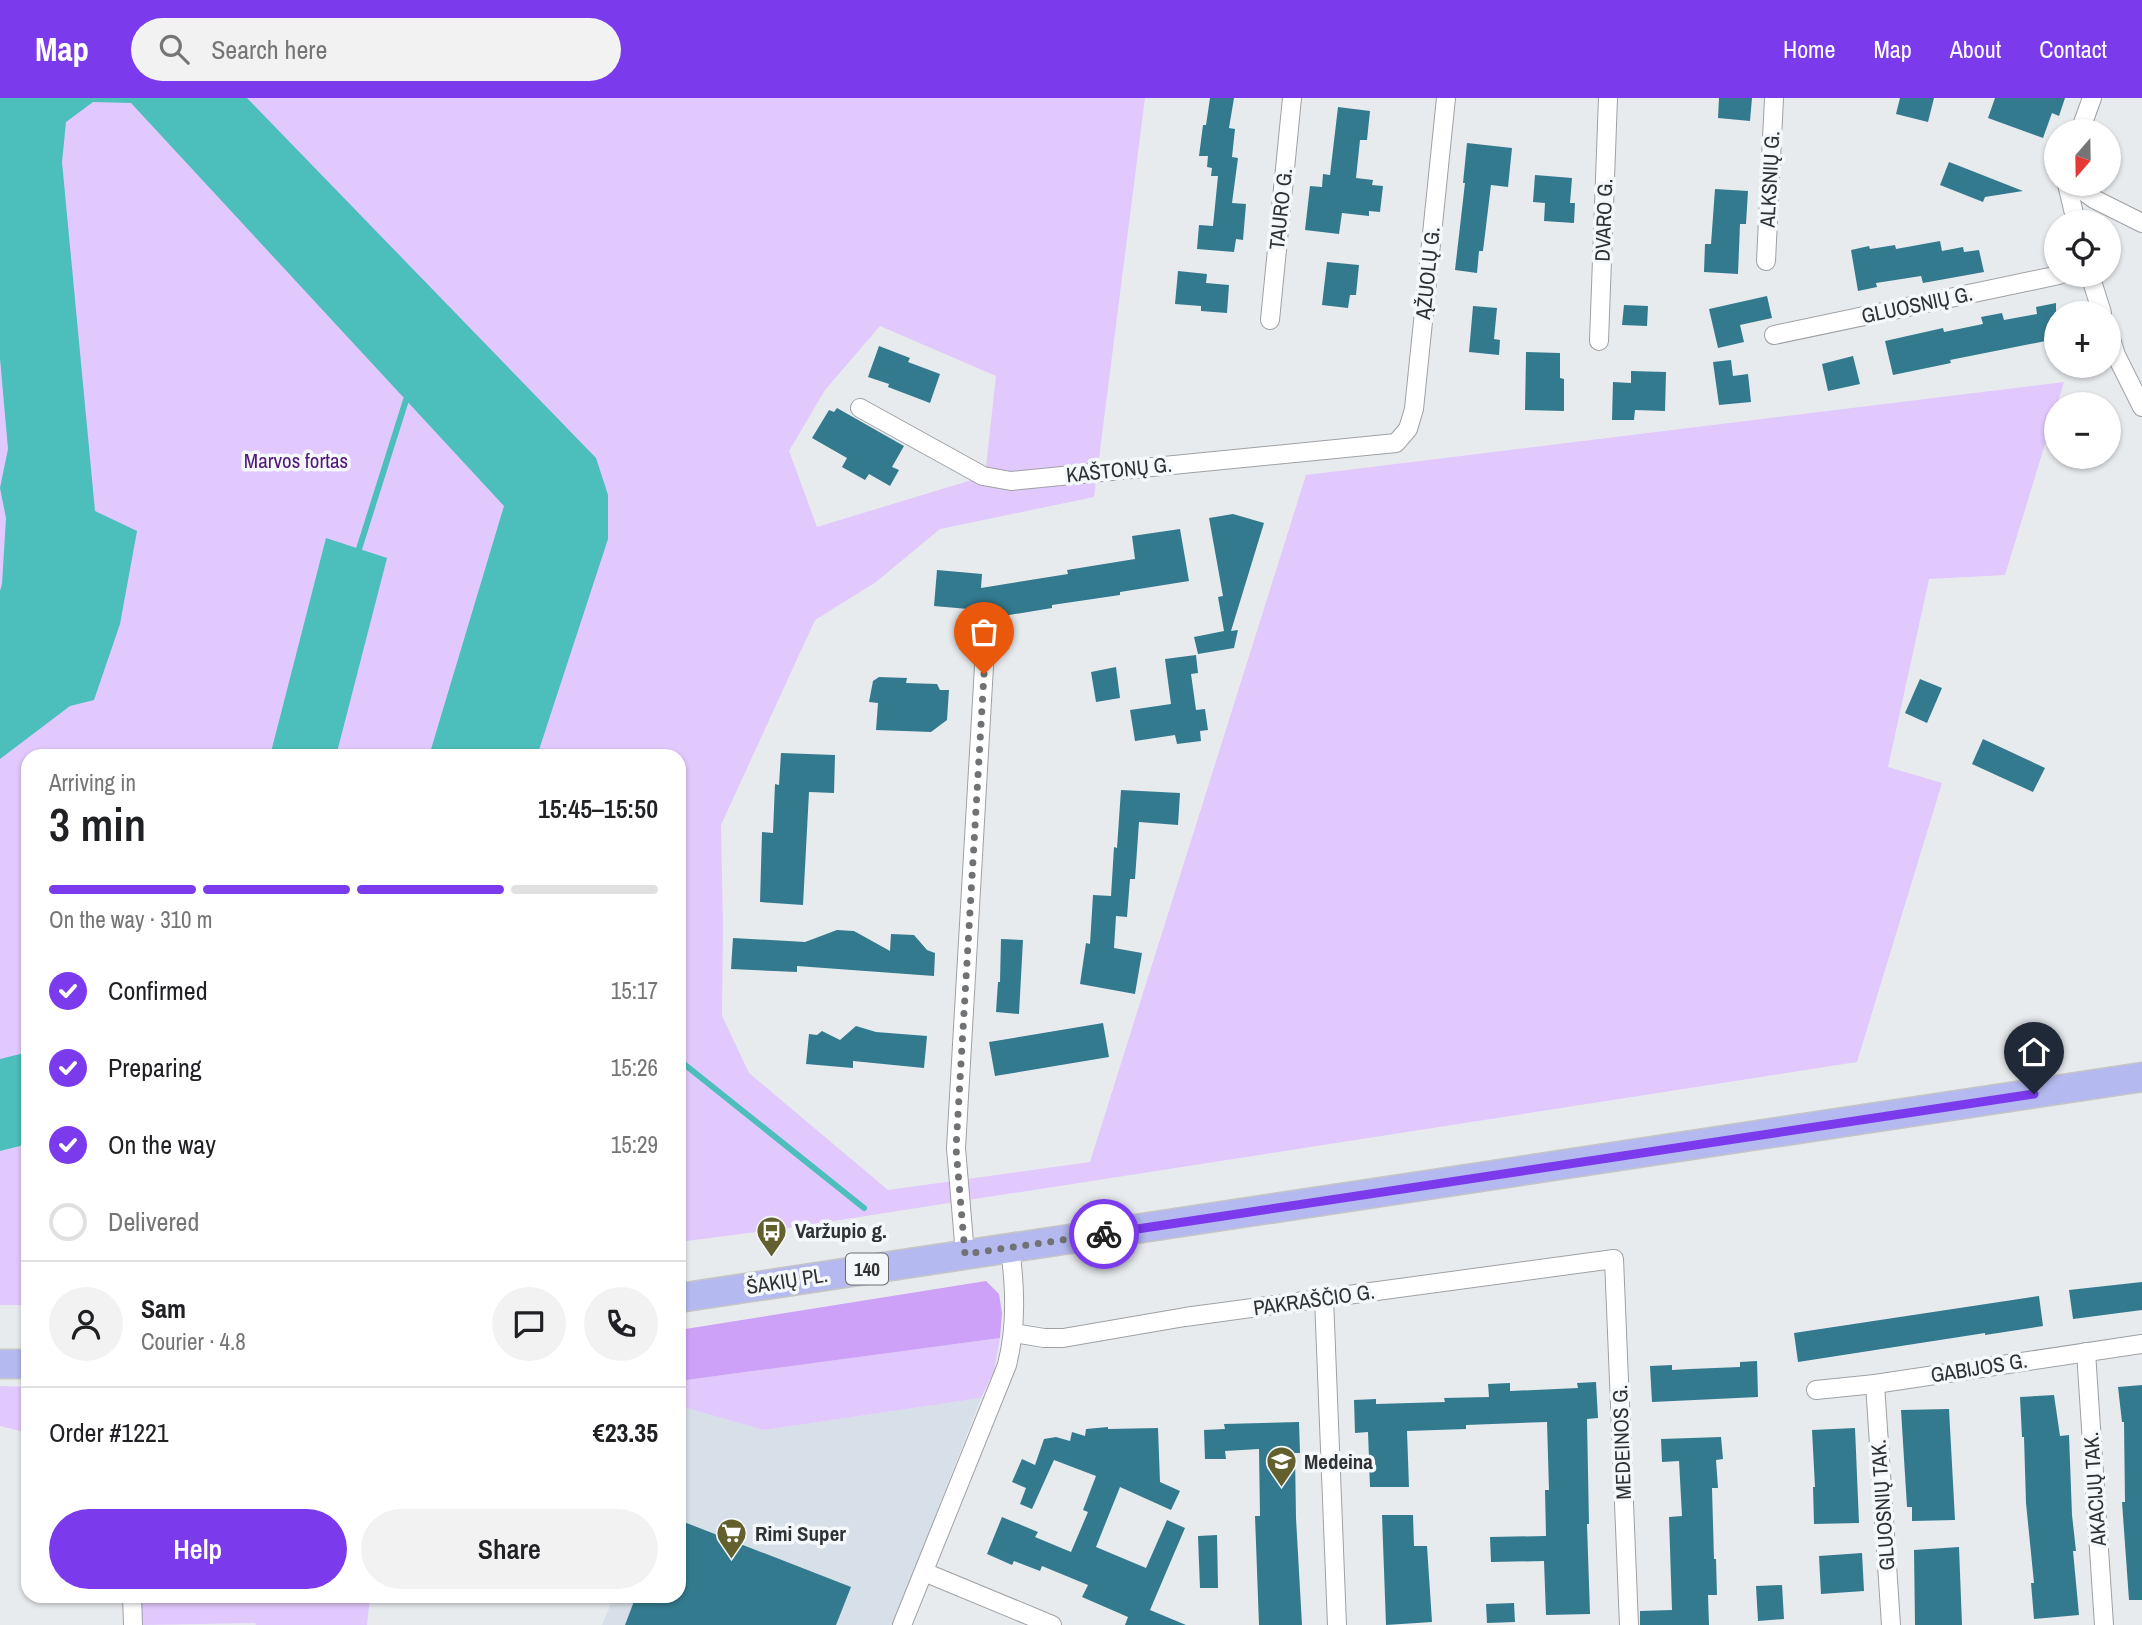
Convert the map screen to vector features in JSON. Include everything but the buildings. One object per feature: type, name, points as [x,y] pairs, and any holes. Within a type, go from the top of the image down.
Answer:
[{"type":"main road","name":"ŠAKIŲ PL.","points":[[686,1297],[2142,1077]]},
{"type":"main road","points":[[0,1364],[21,1364]]},
{"type":"street","name":"TAURO G.","points":[[1270,320],[1292,98]]},
{"type":"street","name":"ĄŽUOLŲ G.","points":[[1395,443],[1408,429],[1414,409],[1446,98]]},
{"type":"street","name":"DVARO G.","points":[[1599,341],[1608,98]]},
{"type":"street","name":"ALKSNIŲ G.","points":[[1766,261],[1774,98]]},
{"type":"street","points":[[2084,119],[2092,98]]},
{"type":"street","points":[[2090,196],[2142,223]]},
{"type":"street","name":"GLUOSNIŲ G.","points":[[1774,335],[2044,278]]},
{"type":"street","points":[[2121,365],[2142,407]]},
{"type":"street","name":"KAŠTONŲ G.","points":[[860,408],[982,475],[1011,481],[1395,443]]},
{"type":"street","points":[[965,1254],[956,1148],[985,649]]},
{"type":"street","points":[[902,1625],[1007,1365],[1014,1333],[1015,1297],[1010,1247]]},
{"type":"street","name":"PAKRAŠČIO G.","points":[[1014,1333],[1063,1338],[1185,1317],[1614,1259]]},
{"type":"street","name":"MEDEINOS G.","points":[[1614,1259],[1629,1625]]},
{"type":"street","points":[[1324,1298],[1337,1625]]},
{"type":"street","name":"GABIJOS G.","points":[[1816,1390],[1875,1384],[2142,1344]]},
{"type":"street","name":"AKACIJŲ TAK.","points":[[2086,1352],[2104,1625]]},
{"type":"street","name":"GLUOSNIŲ TAK.","points":[[1875,1384],[1891,1625]]},
{"type":"street","points":[[924,1572],[1052,1625]]},
{"type":"street","points":[[132,1603],[133,1625]]},
{"type":"shaded area","points":[[986,1281],[999,1294],[1002,1313],[1000,1338],[686,1380],[686,1329]]},
{"type":"shaded area","points":[[981,1398],[893,1625],[602,1625],[611,1603],[686,1603],[686,1408],[764,1430]]},
{"type":"green space","name":"Marvos fortas","points":[[0,98],[1145,98],[1094,497],[940,529],[876,582],[815,620],[721,825],[722,1016],[749,1073],[888,1190],[1090,1162],[1306,475],[2064,382],[2061,392],[2044,392],[2044,447],[2005,575],[1929,579],[1888,767],[1942,783],[1857,1062],[795,1227],[686,1241],[686,749],[21,749],[21,1305],[0,1305]],"holes":[[[880,326],[996,376],[985,476],[817,527],[789,451],[825,390]]]},
{"type":"green space","points":[[1000,1338],[994,1371],[981,1398],[764,1430],[686,1408],[686,1380]]},
{"type":"green space","points":[[0,1386],[21,1387],[21,1431],[0,1426]]},
{"type":"green space","points":[[140,1603],[369,1603],[367,1625],[141,1625]]},
{"type":"water","points":[[0,98],[247,98],[596,458],[608,495],[608,539],[539,749],[431,749],[504,506],[131,103],[93,102],[66,122],[62,162],[95,511],[137,531],[120,624],[94,700],[70,706],[0,759],[0,591],[6,518],[0,488],[8,449],[0,358]]},
{"type":"water","points":[[326,538],[387,558],[338,749],[272,749]]},
{"type":"water","points":[[21,1054],[21,1146],[0,1151],[0,1059]]},
{"type":"waterway","points":[[359,549],[406,400]]},
{"type":"waterway","points":[[686,1066],[864,1208]]},
{"type":"way so far","points":[[984,674],[956,1148],[965,1254],[1104,1234]]},
{"type":"place","name":"Varžupio g.","points":[[772,1258]]},
{"type":"place","name":"Medeina","points":[[1281,1489]]},
{"type":"place","name":"Rimi Super","points":[[732,1561]]},
{"type":"route","points":[[1104,1234],[2034,1094]]}]
